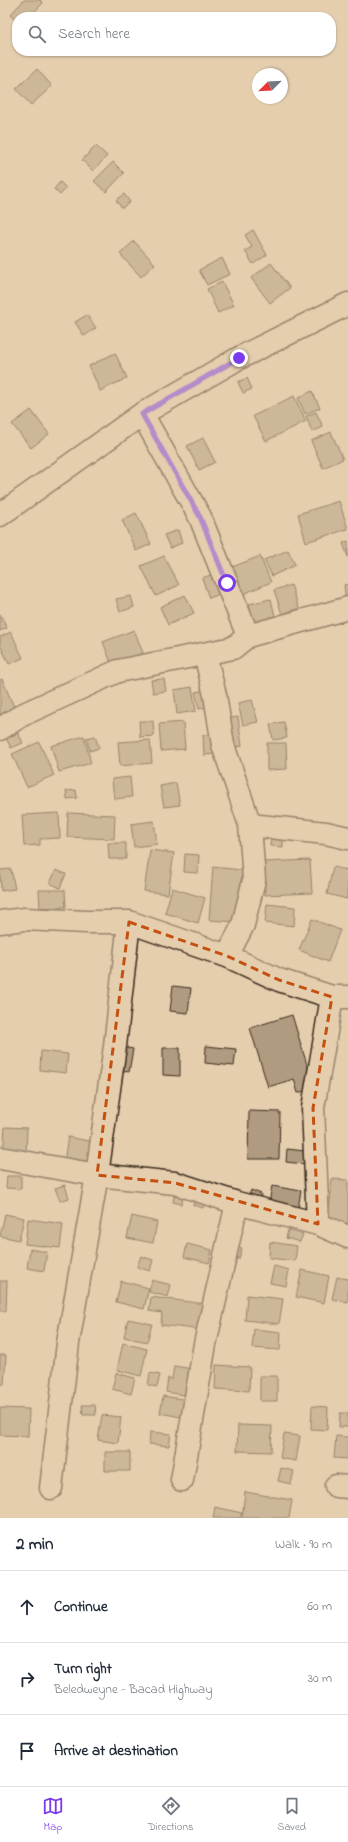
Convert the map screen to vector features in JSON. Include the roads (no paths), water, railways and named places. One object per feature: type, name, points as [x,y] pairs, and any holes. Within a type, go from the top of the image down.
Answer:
[{"type":"street","points":[[0,515],[142,414],[239,358],[348,304]]},
{"type":"street","points":[[142,414],[200,517],[248,636]]},
{"type":"street","points":[[0,729],[24,714],[118,671],[233,648],[248,636],[348,608]]},
{"type":"street","points":[[205,654],[215,695],[223,745],[250,825],[254,880],[243,925],[227,956]]},
{"type":"street","points":[[250,825],[326,833],[348,838]]},
{"type":"street","points":[[0,922],[24,919],[86,922],[129,922],[227,956],[278,980],[340,997],[313,1108],[318,1224]]},
{"type":"street","points":[[51,1488],[68,1343],[97,1175],[115,1046],[129,922]]},
{"type":"street","points":[[0,1158],[97,1175],[175,1183],[237,1203],[318,1224],[348,1237]]},
{"type":"street","points":[[182,1480],[205,1344],[237,1203]]}]
